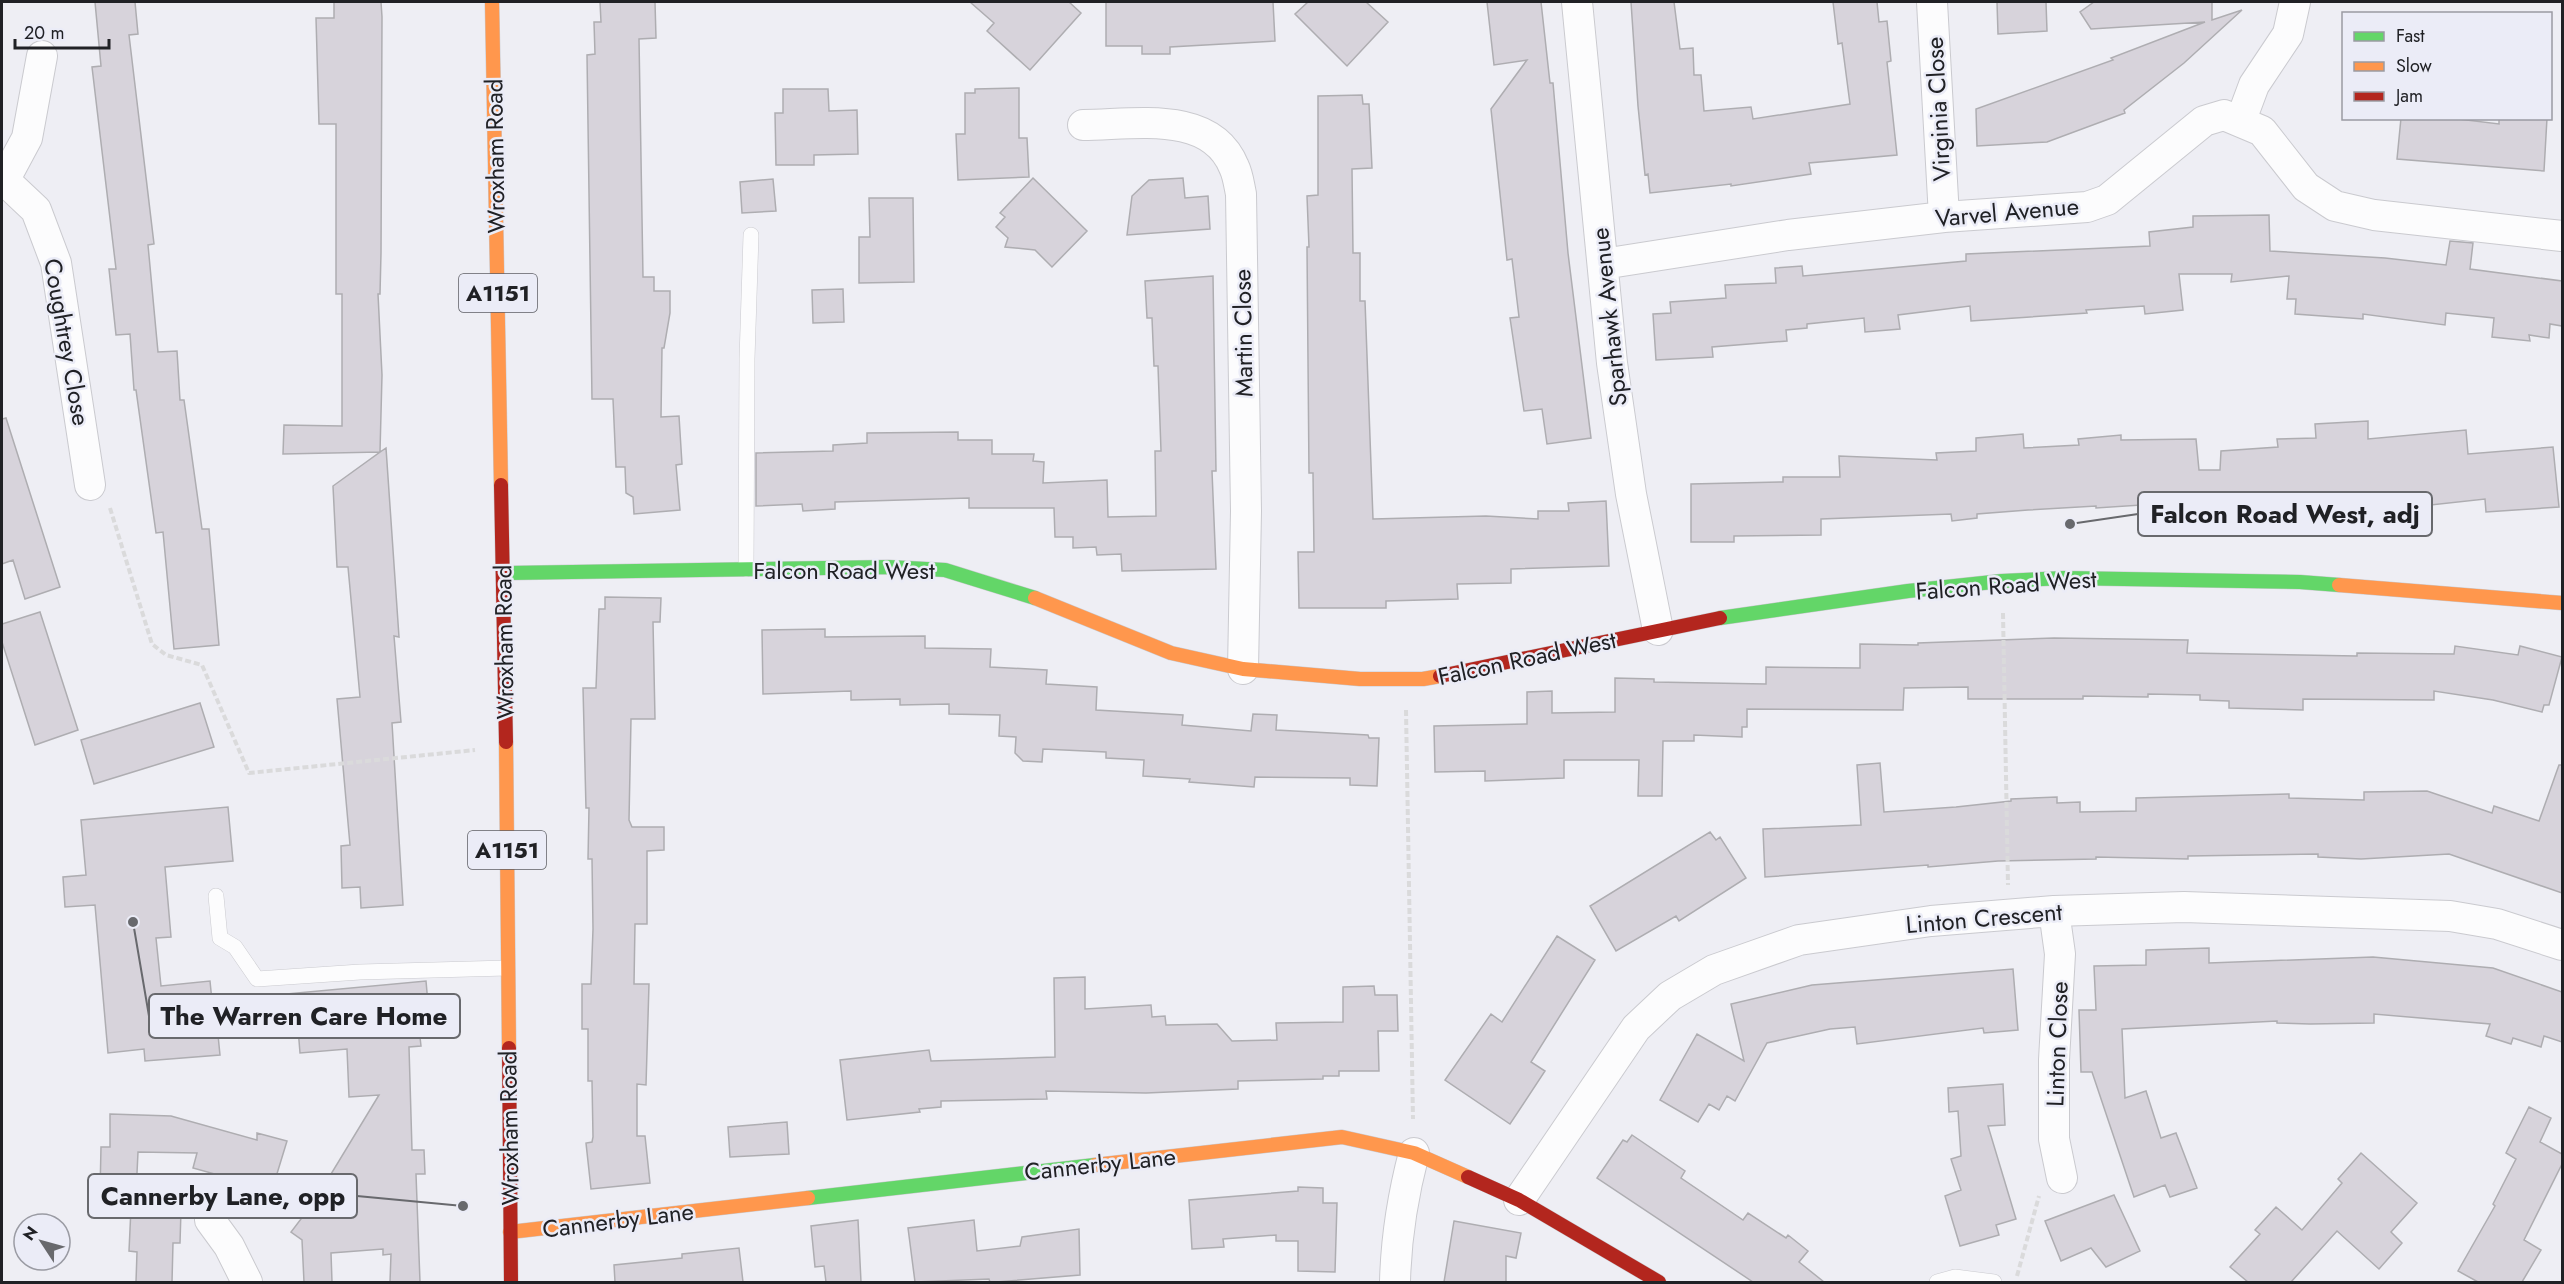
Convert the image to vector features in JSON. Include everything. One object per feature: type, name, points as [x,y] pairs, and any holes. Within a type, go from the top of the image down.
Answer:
[{"type":"street","name":"Wroxham Road","points":[[492,2],[506,747],[511,1282]]},
{"type":"street","name":"Sparhawk Avenue","points":[[1577,2],[1612,363],[1629,483],[1658,630]]},
{"type":"street","name":"Virginia Close","points":[[1932,2],[1944,217]]},
{"type":"street","points":[[2241,120],[2254,85],[2288,34],[2295,2]]},
{"type":"street","name":"Coughtrey Close","points":[[42,56],[27,138],[3,178],[36,210],[56,263],[100,494]]},
{"type":"street","name":"Varvel Avenue","points":[[1603,264],[1788,235],[1944,217],[2087,207],[2107,200],[2204,121],[2224,115],[2241,120],[2262,131],[2306,187],[2335,206],[2374,215],[2562,236]]},
{"type":"street","name":"Martin Close","points":[[1083,125],[1176,124],[1197,130],[1220,145],[1234,166],[1241,194],[1242,218],[1246,511],[1243,669]]},
{"type":"street","name":"Falcon Road West","points":[[503,573],[888,567],[945,570],[1021,592],[1171,653],[1243,669],[1360,679],[1423,679],[1524,660],[1658,630],[1908,591],[2002,581],[2064,578],[2301,582],[2562,603]]},
{"type":"street","name":"Linton Crescent","points":[[1519,1200],[1636,1028],[1670,996],[1705,975],[1799,940],[1930,921],[2054,911],[2184,907],[2450,916],[2497,924],[2562,945]]},
{"type":"street","name":"Linton Close","points":[[2054,911],[2060,954],[2054,1060],[2054,1139],[2062,1178]]},
{"type":"street","name":"Cannerby Lane","points":[[510,1232],[1342,1137],[1414,1153],[1519,1200],[1659,1282]]},
{"type":"street","points":[[1395,1282],[1404,1190],[1414,1153]]},
{"type":"street","points":[[210,1220],[229,1246],[248,1282]]},
{"type":"lane","points":[[746,569],[747,359],[752,235]]},
{"type":"lane","points":[[216,896],[220,938],[235,947],[257,979],[360,972],[507,968]]},
{"type":"lane","points":[[1937,1282],[1954,1277],[1994,1282]]},
{"type":"path","points":[[100,494],[152,644],[166,655],[202,665],[249,773],[506,747]]},
{"type":"path","points":[[2002,581],[2008,916]]},
{"type":"path","points":[[1406,679],[1414,1153]]},
{"type":"path","points":[[2015,1282],[2041,1190],[2062,1178]]},
{"type":"building","points":[[95,2],[135,2],[138,34],[129,35],[154,244],[148,245],[158,352],[177,351],[180,400],[184,400],[202,529],[209,529],[219,645],[174,649],[163,532],[156,533],[136,390],[134,390],[130,334],[116,335],[109,269],[116,269],[92,67],[101,66]]},
{"type":"building","points":[[334,2],[381,2],[381,253],[380,294],[378,294],[382,375],[380,452],[283,454],[284,425],[342,426],[342,294],[336,294],[336,124],[319,124],[316,18],[334,18]]},
{"type":"building","points":[[600,2],[655,2],[656,38],[639,39],[643,277],[654,277],[654,291],[670,291],[670,313],[664,348],[662,348],[661,417],[679,416],[682,464],[676,465],[680,510],[634,514],[633,497],[626,493],[625,467],[616,467],[613,399],[592,399],[587,55],[595,54],[594,22],[601,22]]},
{"type":"building","points":[[970,2],[1069,2],[1081,13],[1030,70],[987,31],[994,23]]},
{"type":"building","points":[[1106,2],[1273,2],[1275,41],[1170,47],[1170,54],[1142,54],[1142,46],[1106,46]]},
{"type":"building","points":[[1308,2],[1366,2],[1388,22],[1347,66],[1295,14]]},
{"type":"building","points":[[1487,2],[1541,2],[1550,83],[1553,83],[1568,253],[1591,438],[1547,444],[1542,409],[1524,411],[1510,318],[1519,317],[1512,259],[1507,260],[1491,109],[1527,60],[1494,65]]},
{"type":"building","points":[[1631,2],[1674,2],[1680,49],[1693,48],[1694,75],[1701,75],[1704,111],[1751,107],[1753,119],[1850,104],[1842,43],[1838,44],[1833,2],[1877,2],[1879,22],[1887,21],[1891,61],[1887,62],[1897,155],[1809,163],[1811,174],[1731,186],[1731,184],[1650,193],[1648,174],[1645,175],[1638,106]]},
{"type":"building","points":[[1997,2],[2046,2],[2047,31],[1998,34]]},
{"type":"building","points":[[2094,2],[2212,2],[2212,20],[2242,10],[2184,63],[2124,110],[2125,113],[2047,142],[1977,146],[1976,109],[2113,60],[2111,58],[2205,22],[2091,29],[2080,12]]},
{"type":"building","points":[[1019,88],[1019,138],[1027,138],[1029,177],[958,180],[956,134],[965,134],[965,93],[975,93],[975,89]]},
{"type":"building","points":[[783,89],[828,89],[829,111],[857,110],[858,154],[814,155],[814,165],[776,165],[775,113],[783,113]]},
{"type":"building","points":[[1362,95],[1363,104],[1369,104],[1372,168],[1352,169],[1353,253],[1360,253],[1360,301],[1365,301],[1373,519],[1486,516],[1538,519],[1538,511],[1569,511],[1568,503],[1606,501],[1609,566],[1511,569],[1511,583],[1457,584],[1458,599],[1386,601],[1386,608],[1299,608],[1298,552],[1314,552],[1313,473],[1309,473],[1307,196],[1318,195],[1318,96]]},
{"type":"building","points":[[2401,120],[2466,120],[2499,124],[2499,120],[2547,120],[2544,171],[2397,159]]},
{"type":"building","points":[[1033,178],[1087,231],[1052,267],[1035,250],[1005,247],[1008,238],[996,227],[1005,217],[1000,213]]},
{"type":"building","points":[[1183,178],[1185,198],[1208,196],[1210,229],[1127,235],[1132,196],[1149,180]]},
{"type":"building","points":[[773,179],[776,211],[742,213],[740,182]]},
{"type":"building","points":[[869,198],[913,198],[914,282],[859,283],[859,237],[870,237]]},
{"type":"building","points":[[2269,215],[2270,251],[2385,258],[2446,265],[2450,241],[2473,243],[2470,269],[2562,281],[2562,326],[2550,324],[2549,338],[2529,335],[2530,341],[2492,337],[2494,318],[2446,313],[2445,325],[2363,314],[2363,319],[2295,314],[2296,299],[2287,299],[2289,276],[2231,282],[2232,274],[2179,274],[2183,310],[2145,314],[2144,306],[2086,310],[2087,313],[1971,321],[1970,306],[1898,315],[1900,329],[1865,332],[1864,318],[1807,324],[1807,328],[1786,330],[1787,341],[1712,347],[1713,357],[1656,360],[1653,314],[1671,313],[1670,302],[1726,298],[1725,285],[1776,283],[1775,268],[1802,266],[1803,276],[1966,261],[1966,254],[2150,246],[2149,232],[2193,227],[2193,216]]},
{"type":"building","points":[[1213,276],[1216,471],[1212,471],[1216,569],[1122,571],[1121,554],[1097,555],[1096,547],[1073,548],[1073,537],[1055,537],[1054,508],[969,508],[969,498],[835,502],[835,509],[803,511],[802,504],[756,506],[756,453],[833,451],[833,445],[867,443],[867,433],[958,432],[958,440],[992,440],[992,454],[1034,454],[1033,461],[1044,462],[1043,483],[1107,480],[1108,517],[1156,516],[1155,451],[1161,451],[1158,366],[1154,366],[1152,318],[1147,318],[1145,281]]},
{"type":"building","points":[[843,289],[844,322],[813,323],[812,290]]},
{"type":"building","points":[[6,418],[60,587],[25,599],[13,560],[2,564],[2,419]]},
{"type":"building","points":[[2368,421],[2368,439],[2466,430],[2468,454],[2553,447],[2559,507],[2486,512],[2485,499],[2357,513],[2357,525],[2329,526],[2328,509],[2273,511],[2274,522],[2265,523],[2266,528],[2235,529],[2233,499],[2028,510],[1977,514],[1977,518],[1952,521],[1951,514],[1821,519],[1821,535],[1734,536],[1734,542],[1691,542],[1691,484],[1783,482],[1783,477],[1840,477],[1839,456],[1937,460],[1936,453],[1976,451],[1976,438],[2023,434],[2024,448],[2079,445],[2078,439],[2121,435],[2121,440],[2196,439],[2199,470],[2220,470],[2221,451],[2278,447],[2277,439],[2316,438],[2315,424]]},
{"type":"building","points":[[386,448],[399,637],[394,636],[401,722],[392,723],[403,905],[361,908],[360,887],[342,888],[341,846],[350,845],[337,699],[360,697],[348,567],[337,567],[333,486]]},
{"type":"building","points":[[605,597],[661,598],[660,622],[653,622],[655,719],[631,719],[629,820],[632,827],[664,827],[664,850],[647,851],[647,924],[635,924],[634,984],[649,984],[646,1085],[637,1084],[637,1136],[645,1136],[650,1183],[591,1189],[586,1143],[592,1142],[593,1137],[592,1081],[588,1081],[588,1029],[582,1029],[582,984],[591,984],[593,929],[592,859],[588,859],[589,808],[586,808],[583,688],[596,688],[599,609],[605,609]]},
{"type":"building","points":[[40,612],[78,730],[35,745],[2,642],[2,624]]},
{"type":"building","points":[[825,629],[825,637],[925,636],[925,648],[991,649],[990,667],[1047,670],[1046,684],[1097,687],[1096,710],[1183,715],[1182,725],[1251,731],[1253,714],[1277,715],[1276,730],[1368,735],[1369,738],[1379,738],[1377,786],[1350,785],[1350,778],[1255,777],[1254,787],[1189,782],[1190,779],[1143,776],[1144,760],[1106,758],[1106,752],[1043,749],[1042,762],[1023,761],[1015,753],[1016,737],[999,736],[1000,715],[949,714],[949,704],[900,705],[900,699],[851,700],[851,691],[763,694],[762,630]]},
{"type":"building","points":[[2054,638],[2188,640],[2187,653],[2357,656],[2357,653],[2454,654],[2455,646],[2518,655],[2520,646],[2562,657],[2549,705],[2544,705],[2542,712],[2493,700],[2434,691],[2434,700],[2303,699],[2303,710],[2229,708],[2229,701],[2200,700],[2200,695],[2083,696],[2083,699],[1968,699],[1968,687],[1904,688],[1903,710],[1747,709],[1747,727],[1742,727],[1742,737],[1694,735],[1694,741],[1663,741],[1662,796],[1638,796],[1639,760],[1564,760],[1564,778],[1485,781],[1485,771],[1435,772],[1434,726],[1527,724],[1527,692],[1552,691],[1552,713],[1615,712],[1615,678],[1654,679],[1654,682],[1766,684],[1766,667],[1860,668],[1860,644],[1918,645],[1918,643]]},
{"type":"building","points":[[200,703],[214,747],[94,784],[81,740]]},
{"type":"building","points":[[1880,763],[1884,812],[1956,807],[2011,801],[2011,799],[2057,797],[2057,803],[2080,802],[2080,812],[2136,811],[2136,798],[2289,794],[2289,798],[2364,800],[2364,792],[2427,791],[2492,813],[2494,806],[2539,821],[2559,765],[2562,765],[2562,893],[2449,854],[2361,859],[2318,857],[2318,854],[2188,856],[2188,859],[2096,857],[2096,859],[1998,861],[1928,867],[1928,865],[1765,877],[1763,829],[1861,825],[1857,765]]},
{"type":"building","points":[[228,807],[233,861],[165,867],[171,937],[156,938],[161,986],[210,981],[212,1001],[426,981],[430,1026],[419,1028],[421,1046],[409,1047],[412,1150],[424,1150],[425,1174],[416,1174],[420,1282],[390,1282],[391,1254],[383,1255],[383,1249],[331,1253],[332,1282],[304,1282],[302,1240],[291,1232],[304,1215],[334,1216],[335,1208],[314,1202],[379,1095],[349,1097],[347,1049],[300,1053],[298,1028],[218,1035],[220,1055],[145,1061],[144,1049],[108,1053],[95,905],[65,907],[63,877],[86,875],[81,820]]},
{"type":"building","points":[[1710,832],[1716,840],[1720,837],[1746,878],[1679,921],[1676,916],[1616,951],[1590,906]]},
{"type":"building","points":[[1557,936],[1595,960],[1531,1062],[1545,1071],[1510,1124],[1445,1080],[1491,1014],[1502,1022]]},
{"type":"building","points":[[2209,948],[2209,963],[2373,957],[2493,968],[2562,992],[2562,1042],[2544,1036],[2541,1047],[2513,1038],[2511,1044],[2486,1036],[2490,1024],[2374,1014],[2374,1023],[2310,1024],[2277,1023],[2277,1021],[2122,1029],[2125,1098],[2146,1091],[2161,1138],[2176,1133],[2197,1188],[2170,1197],[2165,1185],[2134,1197],[2092,1072],[2081,1072],[2079,1010],[2096,1010],[2094,966],[2146,965],[2146,950]]},
{"type":"building","points":[[2013,969],[2018,1030],[1984,1033],[1983,1028],[1857,1044],[1855,1027],[1830,1029],[1767,1043],[1735,1101],[1727,1096],[1719,1110],[1709,1104],[1698,1122],[1660,1100],[1697,1034],[1744,1061],[1731,1004],[1812,985]]},
{"type":"building","points":[[1085,977],[1085,1009],[1151,1005],[1152,1017],[1165,1016],[1166,1025],[1217,1024],[1232,1041],[1277,1040],[1276,1023],[1343,1022],[1343,987],[1374,986],[1375,995],[1397,995],[1398,1031],[1378,1031],[1379,1071],[1339,1071],[1339,1076],[1323,1076],[1323,1079],[1238,1081],[1238,1089],[1146,1093],[1046,1091],[1047,1099],[941,1101],[941,1107],[919,1109],[920,1112],[847,1120],[840,1060],[929,1050],[931,1061],[1055,1057],[1054,978]]},
{"type":"building","points":[[2003,1084],[2005,1125],[1988,1126],[2016,1219],[1996,1225],[1999,1235],[1960,1246],[1945,1196],[1961,1190],[1951,1159],[1961,1156],[1958,1111],[1949,1112],[1948,1088]]},
{"type":"building","points":[[2529,1107],[2551,1118],[2540,1142],[2562,1154],[2562,1164],[2524,1240],[2541,1250],[2522,1282],[2478,1282],[2458,1271],[2495,1206],[2493,1204],[2516,1159],[2506,1153]]},
{"type":"building","points":[[110,1114],[171,1116],[257,1140],[257,1133],[287,1141],[272,1190],[193,1168],[197,1153],[138,1152],[136,1194],[100,1193],[101,1147],[110,1147]]},
{"type":"building","points":[[787,1122],[789,1154],[730,1157],[728,1127]]},
{"type":"building","points":[[1632,1135],[1685,1171],[1681,1178],[1743,1220],[1748,1213],[1786,1238],[1788,1235],[1808,1251],[1799,1262],[1824,1282],[1753,1282],[1597,1178],[1623,1140],[1627,1142]]},
{"type":"building","points":[[2361,1153],[2417,1203],[2391,1232],[2402,1243],[2379,1269],[2337,1231],[2291,1282],[2248,1282],[2230,1267],[2260,1234],[2255,1230],[2276,1207],[2302,1230],[2342,1183],[2338,1179]]},
{"type":"building","points":[[1298,1187],[1323,1188],[1323,1203],[1337,1203],[1335,1272],[1298,1271],[1298,1241],[1276,1241],[1276,1235],[1223,1239],[1224,1247],[1192,1249],[1189,1200],[1298,1191]]},
{"type":"building","points":[[2114,1195],[2140,1251],[2106,1267],[2091,1248],[2061,1261],[2045,1221]]},
{"type":"building","points":[[131,1208],[181,1210],[180,1243],[173,1243],[172,1282],[136,1282],[137,1252],[129,1251]]},
{"type":"building","points":[[858,1220],[861,1282],[826,1282],[824,1266],[815,1267],[811,1226]]},
{"type":"building","points":[[974,1220],[977,1251],[1020,1246],[1022,1237],[1079,1229],[1080,1275],[996,1282],[990,1282],[989,1279],[915,1282],[908,1228]]},
{"type":"building","points":[[1454,1221],[1521,1233],[1516,1258],[1506,1256],[1506,1282],[1444,1282]]},
{"type":"building","points":[[739,1248],[743,1282],[615,1282],[614,1265],[682,1258],[682,1254]]},
{"type":"traffic: fast","points":[[503,573],[888,567],[945,570],[1035,598]]},
{"type":"traffic: fast","points":[[1720,618],[1908,591],[2002,581],[2064,578],[2300,582],[2339,585]]},
{"type":"traffic: fast","points":[[808,1198],[1095,1165]]},
{"type":"traffic: slow","points":[[492,2],[501,485]]},
{"type":"traffic: slow","points":[[2339,585],[2562,603]]},
{"type":"traffic: slow","points":[[1035,598],[1171,653],[1243,669],[1360,679],[1423,679],[1440,676]]},
{"type":"traffic: slow","points":[[506,742],[509,1048]]},
{"type":"traffic: slow","points":[[1095,1165],[1342,1137],[1414,1153],[1468,1177]]},
{"type":"traffic: slow","points":[[510,1232],[808,1198]]},
{"type":"traffic: jam","points":[[501,485],[506,742]]},
{"type":"traffic: jam","points":[[1440,676],[1720,618]]},
{"type":"traffic: jam","points":[[509,1048],[511,1282]]},
{"type":"traffic: jam","points":[[1468,1177],[1519,1200],[1659,1282]]},
{"type":"place","name":"Falcon Road West, adj","points":[[2070,524]]},
{"type":"place","name":"The Warren Care Home","points":[[133,922]]},
{"type":"place","name":"Cannerby Lane, opp","points":[[463,1206]]}]
